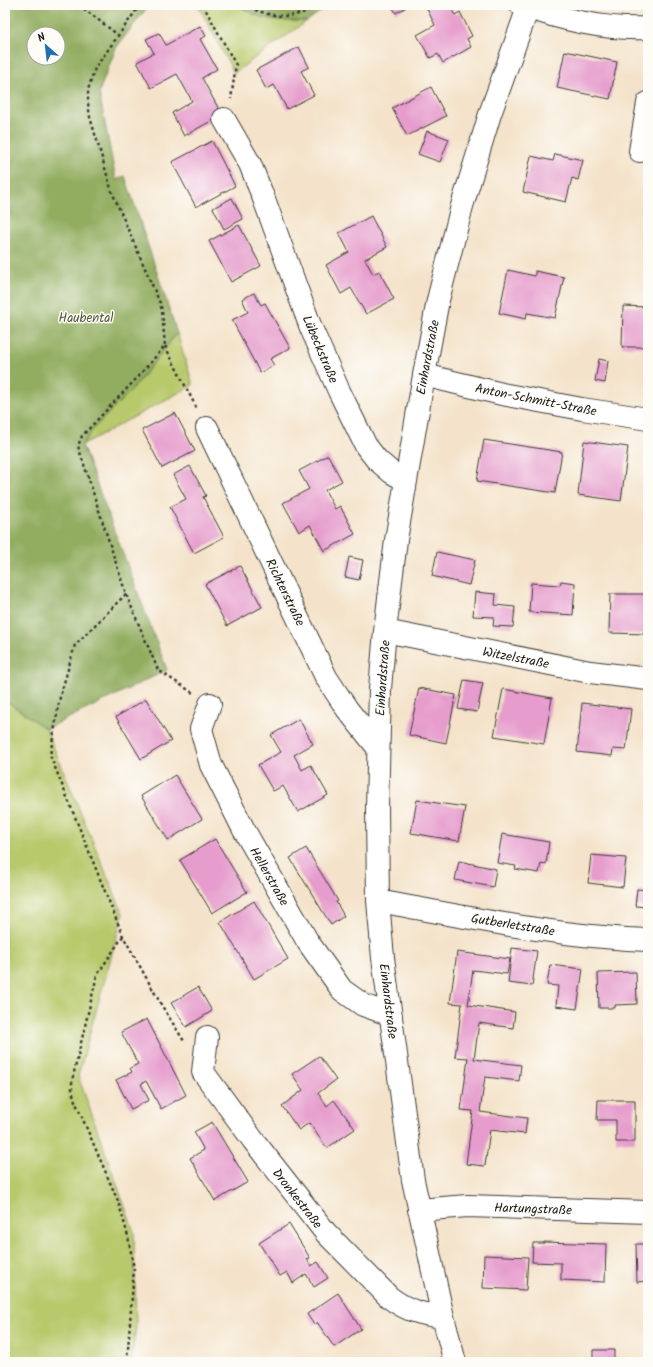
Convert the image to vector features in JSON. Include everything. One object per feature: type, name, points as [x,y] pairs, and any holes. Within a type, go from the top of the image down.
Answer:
[{"type":"street","points":[[526,6],[592,25],[626,29],[648,28]]},
{"type":"street","name":"Einhardstraße","points":[[455,1362],[418,1210],[408,1149],[383,958],[378,901],[378,748],[380,689],[385,631],[396,540],[438,300],[462,206],[490,114],[526,6]]},
{"type":"street","points":[[640,152],[648,103]]},
{"type":"street","name":"Lübeckstraße","points":[[224,119],[250,164],[311,328],[339,391],[366,446],[377,460],[391,472],[406,480]]},
{"type":"street","name":"Anton-Schmitt-Straße","points":[[424,375],[502,394],[582,409],[648,419]]},
{"type":"street","name":"Richterstraße","points":[[207,428],[326,677],[347,709],[378,748]]},
{"type":"street","name":"Witzelstraße","points":[[385,631],[590,672],[648,679]]},
{"type":"street","name":"Hellerstraße","points":[[210,704],[201,729],[212,765],[244,830],[308,942],[342,990],[363,1005],[391,1014]]},
{"type":"street","name":"Gutberletstraße","points":[[378,901],[506,924],[564,932],[648,940]]},
{"type":"street","points":[[203,1072],[207,1037]]},
{"type":"street","name":"Dronkestraße","points":[[203,1072],[258,1146],[331,1239],[389,1297],[400,1306],[416,1313],[443,1317]]},
{"type":"street","name":"Hartungstraße","points":[[418,1210],[467,1206],[648,1212]]},
{"type":"path","points":[[78,5],[118,35]]},
{"type":"path","points":[[140,5],[95,68],[88,90],[90,117],[112,192],[160,303],[165,346],[207,428]]},
{"type":"path","points":[[203,5],[236,65],[230,111],[224,119]]},
{"type":"path","points":[[244,5],[262,12],[283,16],[304,14],[319,5]]},
{"type":"path","points":[[165,346],[82,436],[78,446],[126,594],[158,670],[210,704]]},
{"type":"path","points":[[126,594],[75,645],[60,697],[50,755],[123,936],[162,1006],[203,1072]]},
{"type":"path","points":[[123,936],[97,975],[72,1081],[72,1091],[118,1201],[128,1236],[134,1269],[127,1362]]},
{"type":"green space","name":"Haubental","points":[[5,5],[149,5],[116,48],[99,92],[116,180],[125,176],[177,333],[131,391],[94,428],[82,445],[167,670],[46,729],[5,700]]},
{"type":"green space","points":[[198,5],[236,5],[263,18],[287,21],[307,21],[234,73]]},
{"type":"green space","points":[[236,5],[330,5],[307,21],[287,21],[263,18]]},
{"type":"green space","points":[[177,333],[193,385],[82,445],[94,428],[131,391]]},
{"type":"green space","points":[[5,700],[46,729],[123,914],[78,1076],[134,1232],[136,1327],[131,1362],[5,1362]]},
{"type":"building","points":[[391,5],[410,5],[396,13]]},
{"type":"building","points":[[425,5],[449,5],[455,15],[460,12],[472,36],[467,39],[471,47],[443,63],[438,54],[430,58],[417,35],[435,25]]},
{"type":"building","points":[[200,26],[206,36],[200,39],[217,69],[202,78],[222,115],[184,136],[172,113],[192,101],[177,74],[151,88],[137,62],[154,53],[146,39],[159,33],[166,45]]},
{"type":"building","points":[[299,47],[309,67],[301,71],[314,95],[287,109],[274,85],[266,89],[256,70]]},
{"type":"building","points":[[565,51],[617,62],[610,99],[557,88]]},
{"type":"building","points":[[431,87],[446,116],[407,136],[392,108]]},
{"type":"building","points":[[427,131],[449,139],[440,162],[418,154]]},
{"type":"building","points":[[212,141],[235,186],[196,207],[172,162]]},
{"type":"building","points":[[555,154],[583,160],[578,180],[572,178],[566,202],[523,192],[531,156],[553,161]]},
{"type":"building","points":[[232,198],[243,219],[224,229],[213,208]]},
{"type":"building","points":[[371,216],[387,247],[365,259],[373,274],[379,271],[394,299],[366,314],[351,288],[341,294],[326,265],[349,252],[339,233]]},
{"type":"building","points":[[239,225],[261,266],[231,282],[209,241]]},
{"type":"building","points":[[508,270],[535,276],[535,271],[564,277],[555,318],[527,313],[526,319],[499,313]]},
{"type":"building","points":[[254,293],[261,305],[265,303],[290,348],[270,359],[274,365],[260,373],[232,320],[248,312],[242,299]]},
{"type":"building","points":[[623,306],[648,307],[648,347],[622,347]]},
{"type":"building","points":[[599,359],[608,361],[605,383],[595,381]]},
{"type":"building","points":[[175,413],[195,451],[162,468],[142,430]]},
{"type":"building","points":[[484,440],[562,452],[555,493],[477,481]]},
{"type":"building","points":[[584,441],[628,447],[621,501],[578,495]]},
{"type":"building","points":[[328,455],[342,481],[325,490],[335,509],[340,506],[355,534],[324,551],[310,525],[299,532],[283,503],[309,489],[299,471]]},
{"type":"building","points":[[190,466],[206,496],[203,497],[224,537],[194,553],[170,507],[186,499],[173,475]]},
{"type":"building","points":[[437,552],[475,560],[469,585],[432,576]]},
{"type":"building","points":[[349,557],[363,560],[359,580],[345,577]]},
{"type":"building","points":[[240,566],[262,607],[227,626],[205,584]]},
{"type":"building","points":[[561,581],[575,583],[573,615],[529,612],[531,583],[560,585]]},
{"type":"building","points":[[475,592],[496,594],[495,605],[515,607],[513,627],[493,626],[494,617],[473,616]]},
{"type":"building","points":[[610,594],[648,594],[648,634],[609,633]]},
{"type":"building","points":[[464,680],[483,683],[477,712],[458,709]]},
{"type":"building","points":[[419,688],[456,695],[446,743],[409,735]]},
{"type":"building","points":[[503,689],[552,698],[544,744],[494,736]]},
{"type":"building","points":[[146,699],[171,741],[141,759],[116,717]]},
{"type":"building","points":[[582,703],[631,709],[626,750],[613,749],[612,756],[577,752]]},
{"type":"building","points":[[646,710],[648,710],[648,731],[646,731]]},
{"type":"building","points":[[299,719],[313,744],[294,755],[302,770],[311,765],[328,795],[298,812],[283,786],[273,791],[258,765],[281,752],[271,735]]},
{"type":"building","points":[[175,775],[202,819],[168,840],[141,796]]},
{"type":"building","points":[[417,800],[465,807],[459,841],[411,833]]},
{"type":"building","points":[[502,834],[549,842],[546,864],[541,863],[539,873],[515,869],[516,866],[497,863]]},
{"type":"building","points":[[215,839],[247,892],[212,913],[180,860]]},
{"type":"building","points":[[306,848],[338,901],[336,902],[344,916],[331,925],[290,858]]},
{"type":"building","points":[[591,855],[626,858],[623,887],[588,883]]},
{"type":"building","points":[[459,861],[496,869],[493,887],[455,880]]},
{"type":"building","points":[[637,889],[648,890],[648,907],[635,906]]},
{"type":"building","points":[[254,901],[288,959],[254,979],[220,922]]},
{"type":"building","points":[[512,948],[537,951],[532,986],[508,983]]},
{"type":"building","points":[[457,952],[510,959],[507,974],[473,970],[468,1005],[515,1012],[513,1028],[479,1023],[474,1059],[521,1065],[519,1081],[485,1077],[480,1112],[527,1118],[525,1134],[490,1130],[485,1166],[466,1164],[473,1111],[461,1110],[468,1058],[455,1057],[462,1004],[450,1003]]},
{"type":"building","points":[[550,965],[583,969],[577,1009],[556,1006],[558,986],[547,985]]},
{"type":"building","points":[[636,972],[637,1004],[615,1005],[615,1008],[599,1008],[598,973]]},
{"type":"building","points":[[198,987],[212,1011],[186,1027],[171,1003]]},
{"type":"building","points":[[147,1019],[186,1095],[161,1109],[146,1081],[141,1084],[149,1100],[131,1109],[116,1080],[132,1072],[130,1068],[138,1064],[121,1032]]},
{"type":"building","points":[[319,1056],[336,1080],[318,1093],[327,1106],[334,1100],[355,1129],[327,1148],[309,1123],[299,1130],[282,1106],[303,1090],[292,1074]]},
{"type":"building","points":[[598,1100],[635,1100],[635,1142],[616,1142],[616,1120],[597,1120]]},
{"type":"building","points":[[212,1122],[248,1182],[215,1201],[190,1158],[204,1150],[194,1132]]},
{"type":"building","points":[[289,1224],[310,1258],[307,1259],[311,1266],[318,1262],[328,1278],[314,1287],[306,1274],[293,1283],[287,1272],[280,1276],[259,1243]]},
{"type":"building","points":[[533,1243],[606,1244],[605,1282],[561,1280],[561,1263],[532,1262]]},
{"type":"building","points":[[636,1244],[648,1244],[648,1281],[637,1282]]},
{"type":"building","points":[[484,1255],[528,1257],[526,1290],[483,1288]]},
{"type":"building","points":[[338,1293],[361,1329],[334,1347],[317,1322],[314,1325],[307,1314]]},
{"type":"building","points":[[593,1350],[614,1350],[614,1362],[593,1362]]}]
